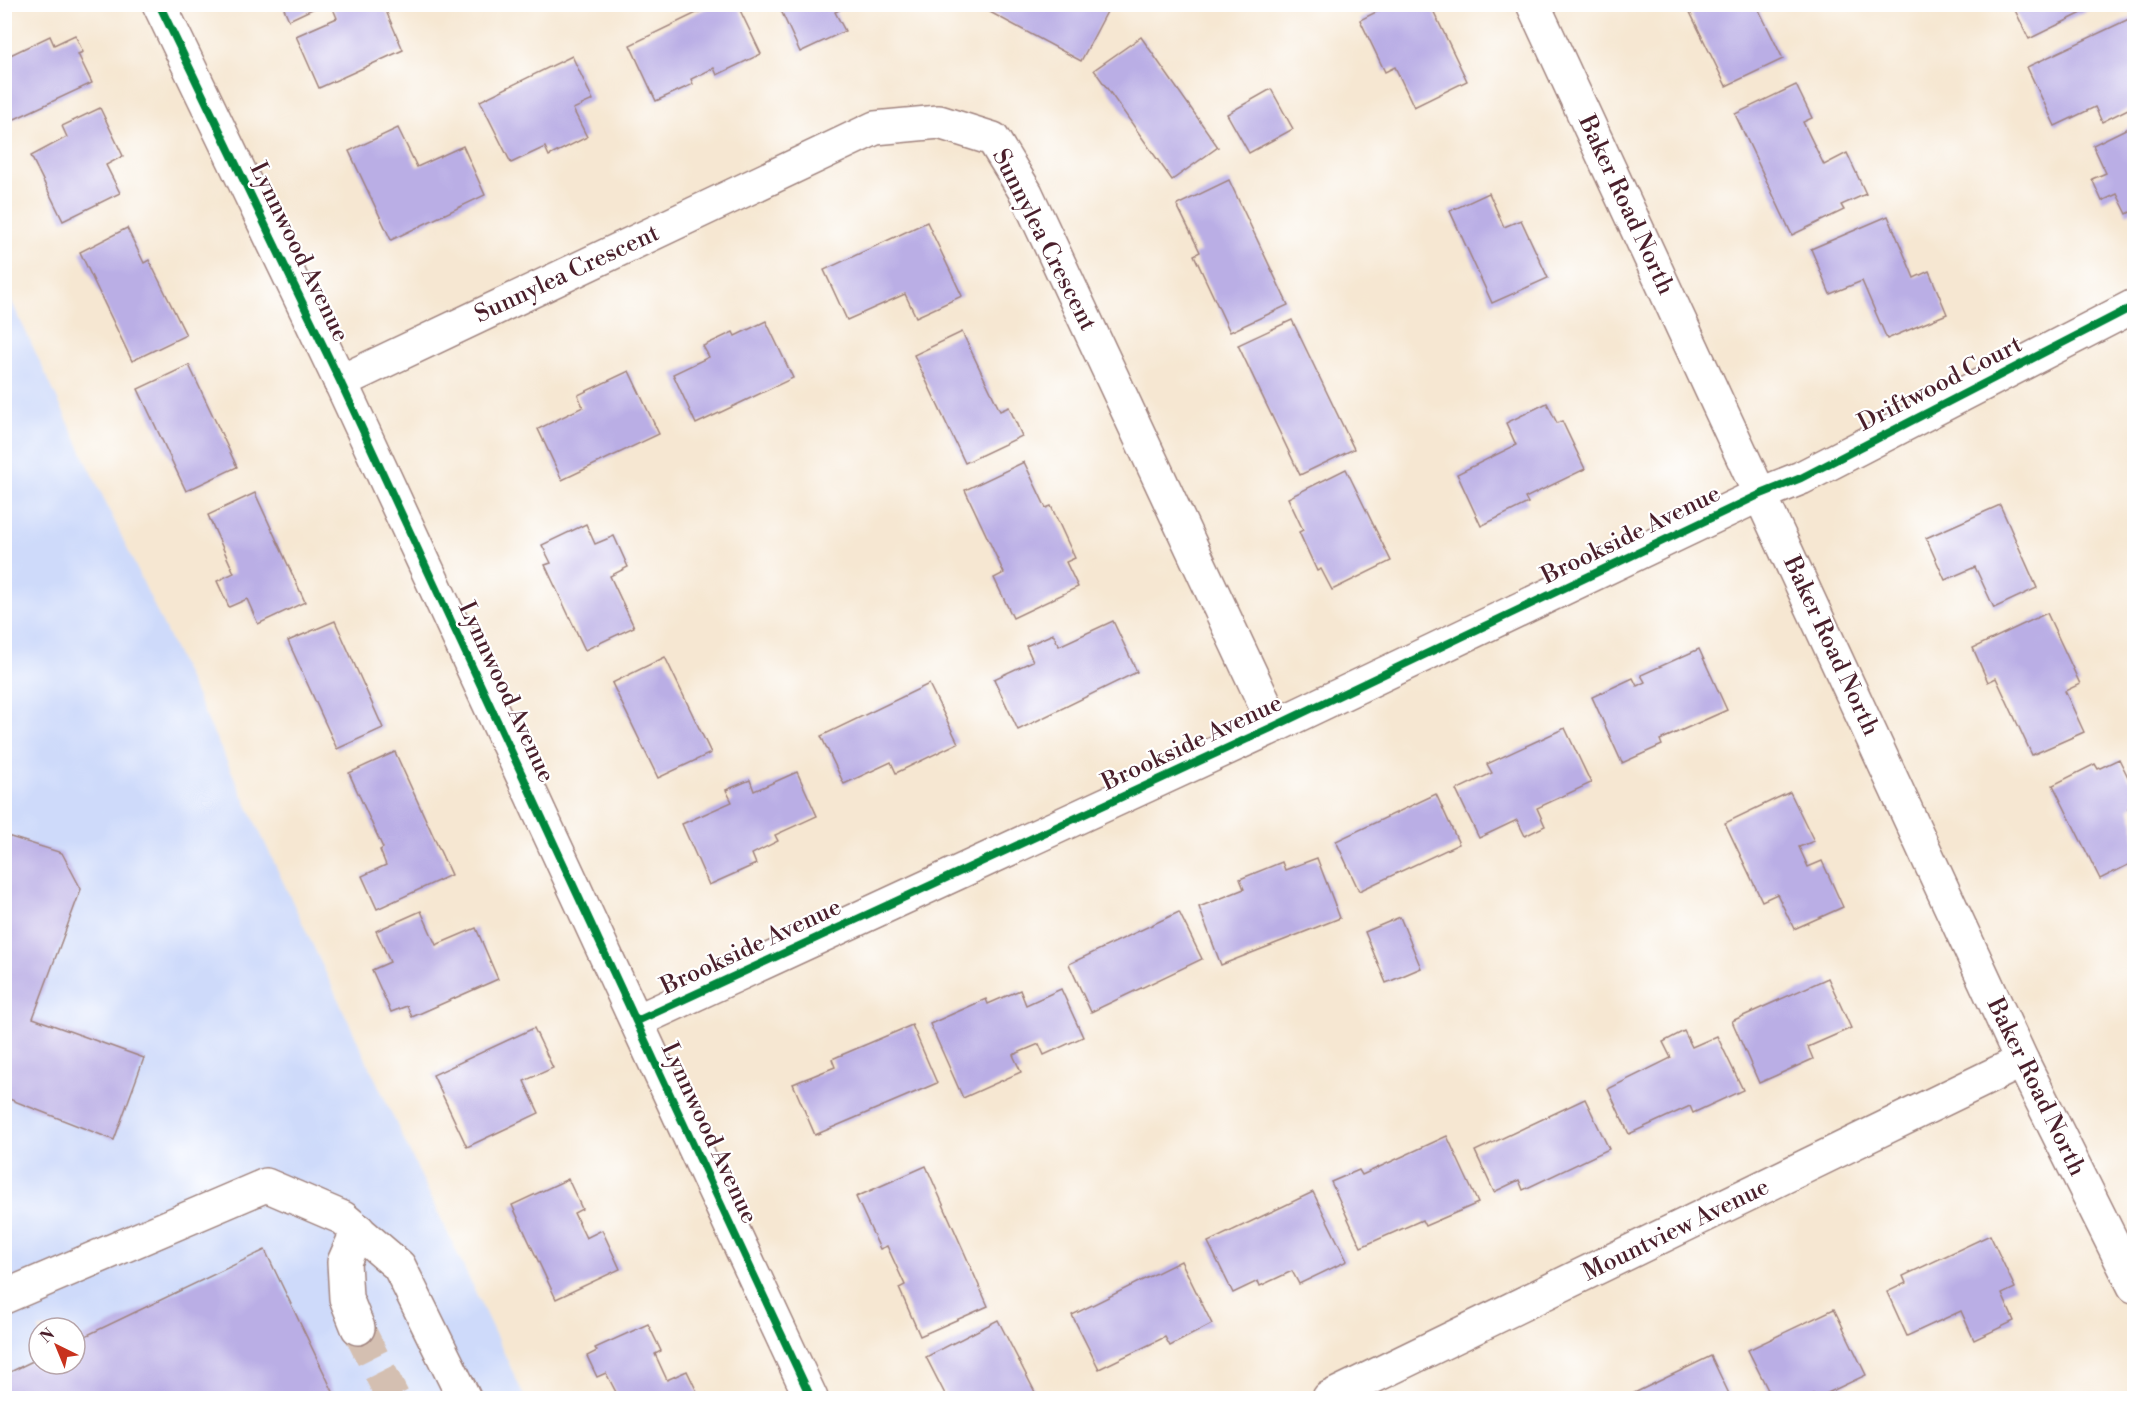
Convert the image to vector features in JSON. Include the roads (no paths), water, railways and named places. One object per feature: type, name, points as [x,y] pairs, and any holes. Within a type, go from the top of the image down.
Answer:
[{"type":"street","name":"Lynnwood Avenue","points":[[159,4],[340,382],[637,1021],[689,1140],[811,1398]]},
{"type":"street","name":"Baker Road North","points":[[1533,4],[2022,1061],[2134,1286]]},
{"type":"street","name":"Sunnylea Crescent","points":[[340,382],[875,128],[939,122],[993,139],[1026,193],[1275,726]]},
{"type":"street","name":"Driftwood Court","points":[[1761,494],[1801,478],[2134,306]]},
{"type":"street","name":"Brookside Avenue","points":[[637,1021],[1275,726],[1761,494]]},
{"type":"street","name":"Mountview Avenue","points":[[1329,1398],[2022,1061]]},
{"type":"street","points":[[4,1297],[266,1185],[343,1218],[399,1266],[464,1398]]},
{"type":"street","points":[[358,1230],[344,1262],[346,1298],[358,1328]]},
{"type":"tunnel","points":[[358,1328],[393,1398]]}]
